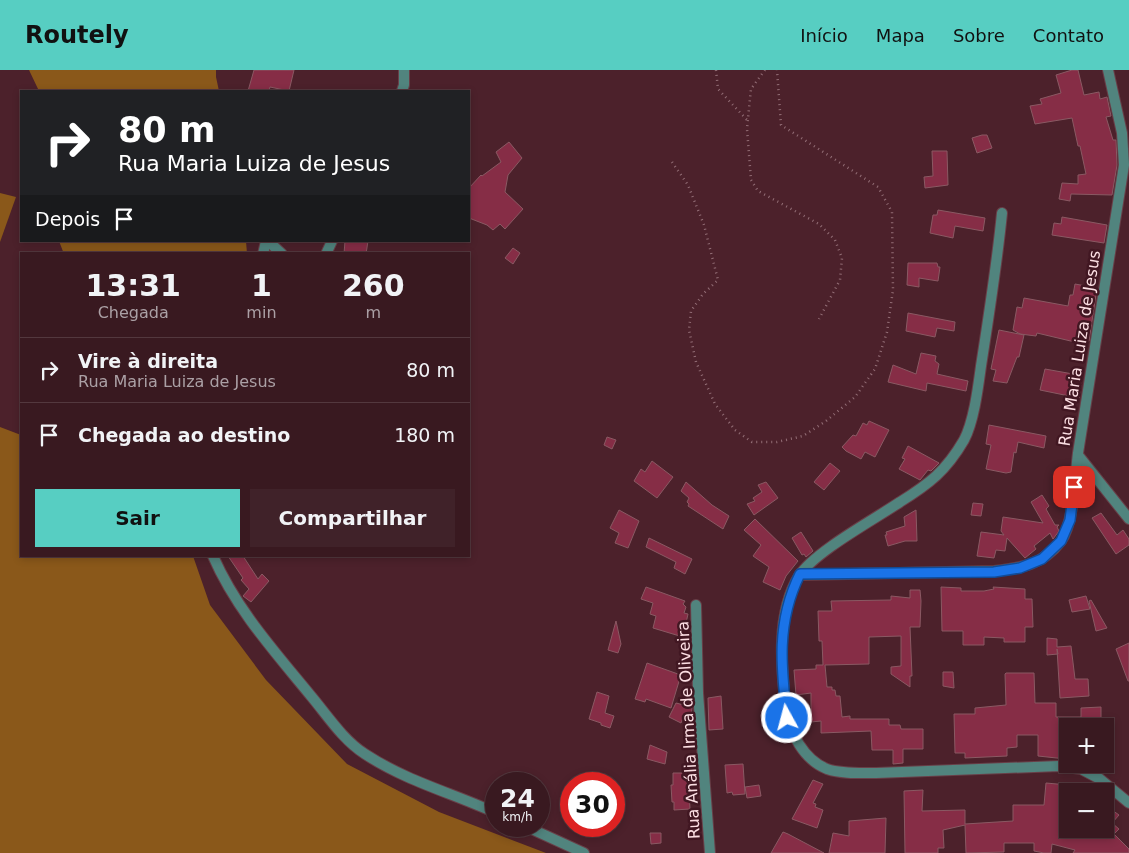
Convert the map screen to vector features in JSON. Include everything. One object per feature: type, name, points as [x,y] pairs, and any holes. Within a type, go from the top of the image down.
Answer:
[{"type":"street","points":[[402,90],[404,70]]},
{"type":"street","name":"Rua Maria Luiza de Jesus","points":[[800,574],[994,572],[1020,568],[1042,559],[1061,541],[1070,520],[1078,455],[1124,165],[1122,133],[1108,70]]},
{"type":"street","points":[[1002,213],[995,280],[975,405],[965,438],[948,464],[928,484],[830,548],[800,574],[790,594],[785,620],[781,669],[787,718],[796,741],[812,760],[826,769],[876,774],[1059,766],[1081,769],[1100,779],[1129,803]]},
{"type":"street","points":[[268,242],[280,252]]},
{"type":"street","points":[[1078,455],[1129,519]]},
{"type":"street","points":[[213,557],[222,577],[251,623],[343,735],[363,753],[392,771],[485,809]]},
{"type":"street","name":"Rua Anália Irma de Oliveira","points":[[696,605],[698,693],[710,853]]},
{"type":"street","points":[[549,837],[584,853]]},
{"type":"path","points":[[716,70],[718,88],[748,121]]},
{"type":"path","points":[[765,70],[751,89],[748,121],[751,180],[758,191],[818,224],[835,240],[842,258],[840,280],[819,319]]},
{"type":"path","points":[[672,162],[688,185],[704,226],[718,280],[702,294],[691,311],[688,330],[696,362],[715,404],[735,430],[752,442],[777,442],[804,436],[855,398],[874,369],[887,332],[893,290],[892,212],[878,187],[782,125],[777,70]]},
{"type":"shaded area","points":[[29,70],[216,70],[219,90],[39,90]]},
{"type":"shaded area","points":[[0,193],[16,197],[0,242]]},
{"type":"shaded area","points":[[59,242],[246,242],[247,252],[63,252]]},
{"type":"shaded area","points":[[0,427],[20,435],[20,557],[193,557],[210,605],[266,680],[347,764],[439,812],[485,830],[485,837],[504,837],[546,853],[0,853]]},
{"type":"building","points":[[254,70],[294,70],[289,90],[270,87],[269,90],[248,90]]},
{"type":"building","points":[[1078,70],[1084,95],[1099,92],[1100,99],[1107,97],[1111,116],[1106,117],[1113,140],[1116,140],[1117,165],[1112,195],[1071,194],[1070,201],[1059,199],[1062,183],[1078,184],[1078,175],[1086,174],[1072,118],[1035,124],[1030,106],[1042,104],[1040,99],[1061,93],[1056,75]]},
{"type":"building","points":[[987,135],[992,148],[977,153],[972,138]]},
{"type":"building","points":[[509,142],[522,158],[508,175],[505,192],[523,209],[505,229],[500,224],[493,230],[487,225],[470,218],[470,187],[481,175],[501,162],[496,152]]},
{"type":"building","points":[[932,151],[947,151],[948,185],[925,188],[924,177],[933,176]]},
{"type":"building","points":[[938,210],[985,218],[983,231],[955,226],[953,238],[930,233],[933,215],[937,215]]},
{"type":"building","points":[[1062,217],[1107,225],[1104,243],[1052,235],[1054,223],[1061,224]]},
{"type":"building","points":[[345,242],[368,242],[366,252],[344,252]]},
{"type":"building","points":[[513,248],[520,253],[513,264],[505,258]]},
{"type":"building","points":[[908,263],[937,263],[938,267],[940,267],[938,281],[919,278],[919,287],[907,285]]},
{"type":"building","points":[[1075,284],[1097,288],[1089,341],[1080,340],[1079,343],[1037,333],[1036,336],[1020,334],[1013,330],[1017,307],[1022,308],[1024,298],[1068,306]]},
{"type":"building","points":[[908,313],[955,322],[954,331],[937,328],[935,337],[906,331]]},
{"type":"building","points":[[999,330],[1024,335],[1019,357],[1017,357],[1007,383],[993,381],[996,370],[991,369]]},
{"type":"building","points":[[921,353],[936,356],[935,361],[939,364],[937,374],[968,381],[966,391],[927,383],[926,391],[888,382],[893,365],[916,374]]},
{"type":"building","points":[[1045,369],[1073,374],[1071,383],[1081,385],[1079,398],[1040,390]]},
{"type":"building","points":[[869,421],[889,430],[875,457],[865,452],[861,459],[842,447],[853,435],[856,436],[863,423],[867,425]]},
{"type":"building","points":[[989,425],[1046,436],[1044,448],[1018,442],[1016,453],[1014,452],[1011,472],[1006,473],[986,469],[991,445],[986,444]]},
{"type":"building","points":[[607,437],[616,440],[612,449],[604,445]]},
{"type":"building","points":[[908,446],[939,463],[931,471],[928,470],[920,480],[899,469],[905,459],[902,458]]},
{"type":"building","points":[[652,461],[673,477],[657,498],[634,481],[641,469],[645,472]]},
{"type":"building","points":[[830,463],[840,471],[824,490],[814,482]]},
{"type":"building","points":[[686,482],[712,505],[729,516],[723,529],[688,506],[689,498],[681,491]]},
{"type":"building","points":[[766,482],[778,498],[754,515],[747,504],[755,501],[753,498],[762,492],[758,485]]},
{"type":"building","points":[[1042,495],[1049,506],[1046,509],[1055,525],[1059,525],[1057,527],[1059,531],[1053,539],[1050,533],[1034,546],[1036,549],[1025,558],[1007,538],[1005,551],[996,550],[994,558],[977,556],[981,532],[1004,535],[1001,531],[1003,517],[1043,523],[1031,502]]},
{"type":"building","points":[[973,503],[983,504],[981,516],[971,515]]},
{"type":"building","points":[[619,510],[639,521],[628,548],[615,543],[619,533],[610,528]]},
{"type":"building","points":[[916,510],[917,541],[905,541],[888,546],[886,532],[905,526],[904,517]]},
{"type":"building","points":[[1101,513],[1117,535],[1123,530],[1129,539],[1129,545],[1116,554],[1092,518]]},
{"type":"building","points":[[755,519],[798,561],[786,576],[780,590],[763,582],[769,567],[753,556],[761,545],[744,530]]},
{"type":"building","points":[[801,532],[813,551],[806,557],[804,554],[802,555],[792,538]]},
{"type":"building","points":[[649,538],[692,559],[685,574],[674,568],[676,562],[646,547]]},
{"type":"building","points":[[229,557],[244,557],[258,579],[262,574],[269,581],[251,602],[243,596],[249,589],[241,580],[243,578]]},
{"type":"building","points":[[646,587],[685,601],[683,604],[686,607],[684,613],[688,614],[683,637],[653,628],[656,616],[650,614],[653,603],[641,599]]},
{"type":"building","points":[[941,587],[961,588],[961,591],[984,591],[994,589],[993,587],[1025,589],[1025,599],[1032,599],[1033,627],[1025,627],[1025,642],[1004,642],[1004,638],[984,637],[984,645],[963,645],[963,631],[942,631]]},
{"type":"building","points":[[910,590],[920,590],[921,601],[920,627],[910,627],[912,676],[910,676],[910,687],[891,674],[891,667],[901,666],[901,636],[869,637],[869,664],[825,665],[827,687],[832,687],[832,690],[835,690],[836,696],[840,696],[842,717],[850,716],[850,719],[889,719],[889,725],[900,725],[901,729],[923,729],[923,749],[903,749],[903,763],[893,764],[893,750],[872,750],[871,731],[821,733],[821,721],[811,722],[811,693],[796,695],[794,670],[816,669],[816,665],[823,665],[822,641],[819,641],[818,611],[832,611],[831,601],[891,600],[891,596],[910,598]]},
{"type":"building","points":[[1086,596],[1090,609],[1072,612],[1069,600]]},
{"type":"building","points":[[1091,600],[1107,628],[1096,631],[1089,601]]},
{"type":"building","points":[[616,621],[621,644],[618,653],[608,650]]},
{"type":"building","points":[[1047,638],[1057,639],[1057,647],[1071,646],[1075,679],[1088,679],[1089,696],[1060,698],[1057,654],[1047,655]]},
{"type":"building","points":[[1129,643],[1129,681],[1128,681],[1116,649]]},
{"type":"building","points":[[647,663],[678,674],[677,677],[680,678],[671,708],[646,699],[645,702],[635,699]]},
{"type":"building","points":[[943,672],[953,672],[954,688],[943,686]]},
{"type":"building","points":[[1034,673],[1035,703],[1056,703],[1056,717],[1081,717],[1081,708],[1101,707],[1101,718],[1059,718],[1059,758],[1038,756],[1038,735],[1017,735],[1017,747],[1007,748],[1007,756],[965,758],[965,753],[955,753],[954,714],[975,714],[975,708],[1006,705],[1005,674]]},
{"type":"building","points":[[597,692],[609,696],[605,713],[614,716],[610,728],[589,719]]},
{"type":"building","points":[[721,696],[723,729],[709,730],[708,698]]},
{"type":"building","points":[[676,703],[692,707],[691,718],[684,716],[681,723],[669,717]]},
{"type":"building","points":[[650,745],[667,752],[665,764],[647,759]]},
{"type":"building","points":[[743,764],[745,794],[733,795],[732,792],[727,793],[725,765]]},
{"type":"building","points":[[673,773],[688,773],[690,809],[674,810],[671,785],[673,785]]},
{"type":"building","points":[[813,780],[823,784],[813,803],[816,804],[815,807],[823,810],[817,828],[792,819]]},
{"type":"building","points":[[1046,783],[1059,784],[1059,838],[1114,838],[1114,834],[1129,849],[1129,853],[1073,853],[1075,850],[1052,844],[1051,853],[1044,853],[1034,851],[1034,843],[1004,843],[1004,852],[966,853],[965,825],[943,830],[944,848],[938,848],[938,853],[905,853],[904,791],[923,790],[922,811],[965,810],[965,824],[1013,821],[1013,805],[1044,805]]},
{"type":"building","points":[[759,785],[761,796],[747,798],[745,787]]},
{"type":"building","points":[[1114,811],[1119,815],[1114,821]]},
{"type":"building","points":[[886,818],[885,853],[829,853],[833,833],[849,836],[849,821]]},
{"type":"building","points":[[1114,825],[1119,829],[1114,834]]},
{"type":"building","points":[[783,832],[788,834],[824,853],[771,853]]},
{"type":"building","points":[[650,833],[661,833],[661,843],[651,844]]},
{"type":"route","points":[[787,718],[781,669],[785,620],[790,594],[800,574],[994,572],[1020,568],[1042,559],[1061,541],[1070,520],[1074,487]]}]
